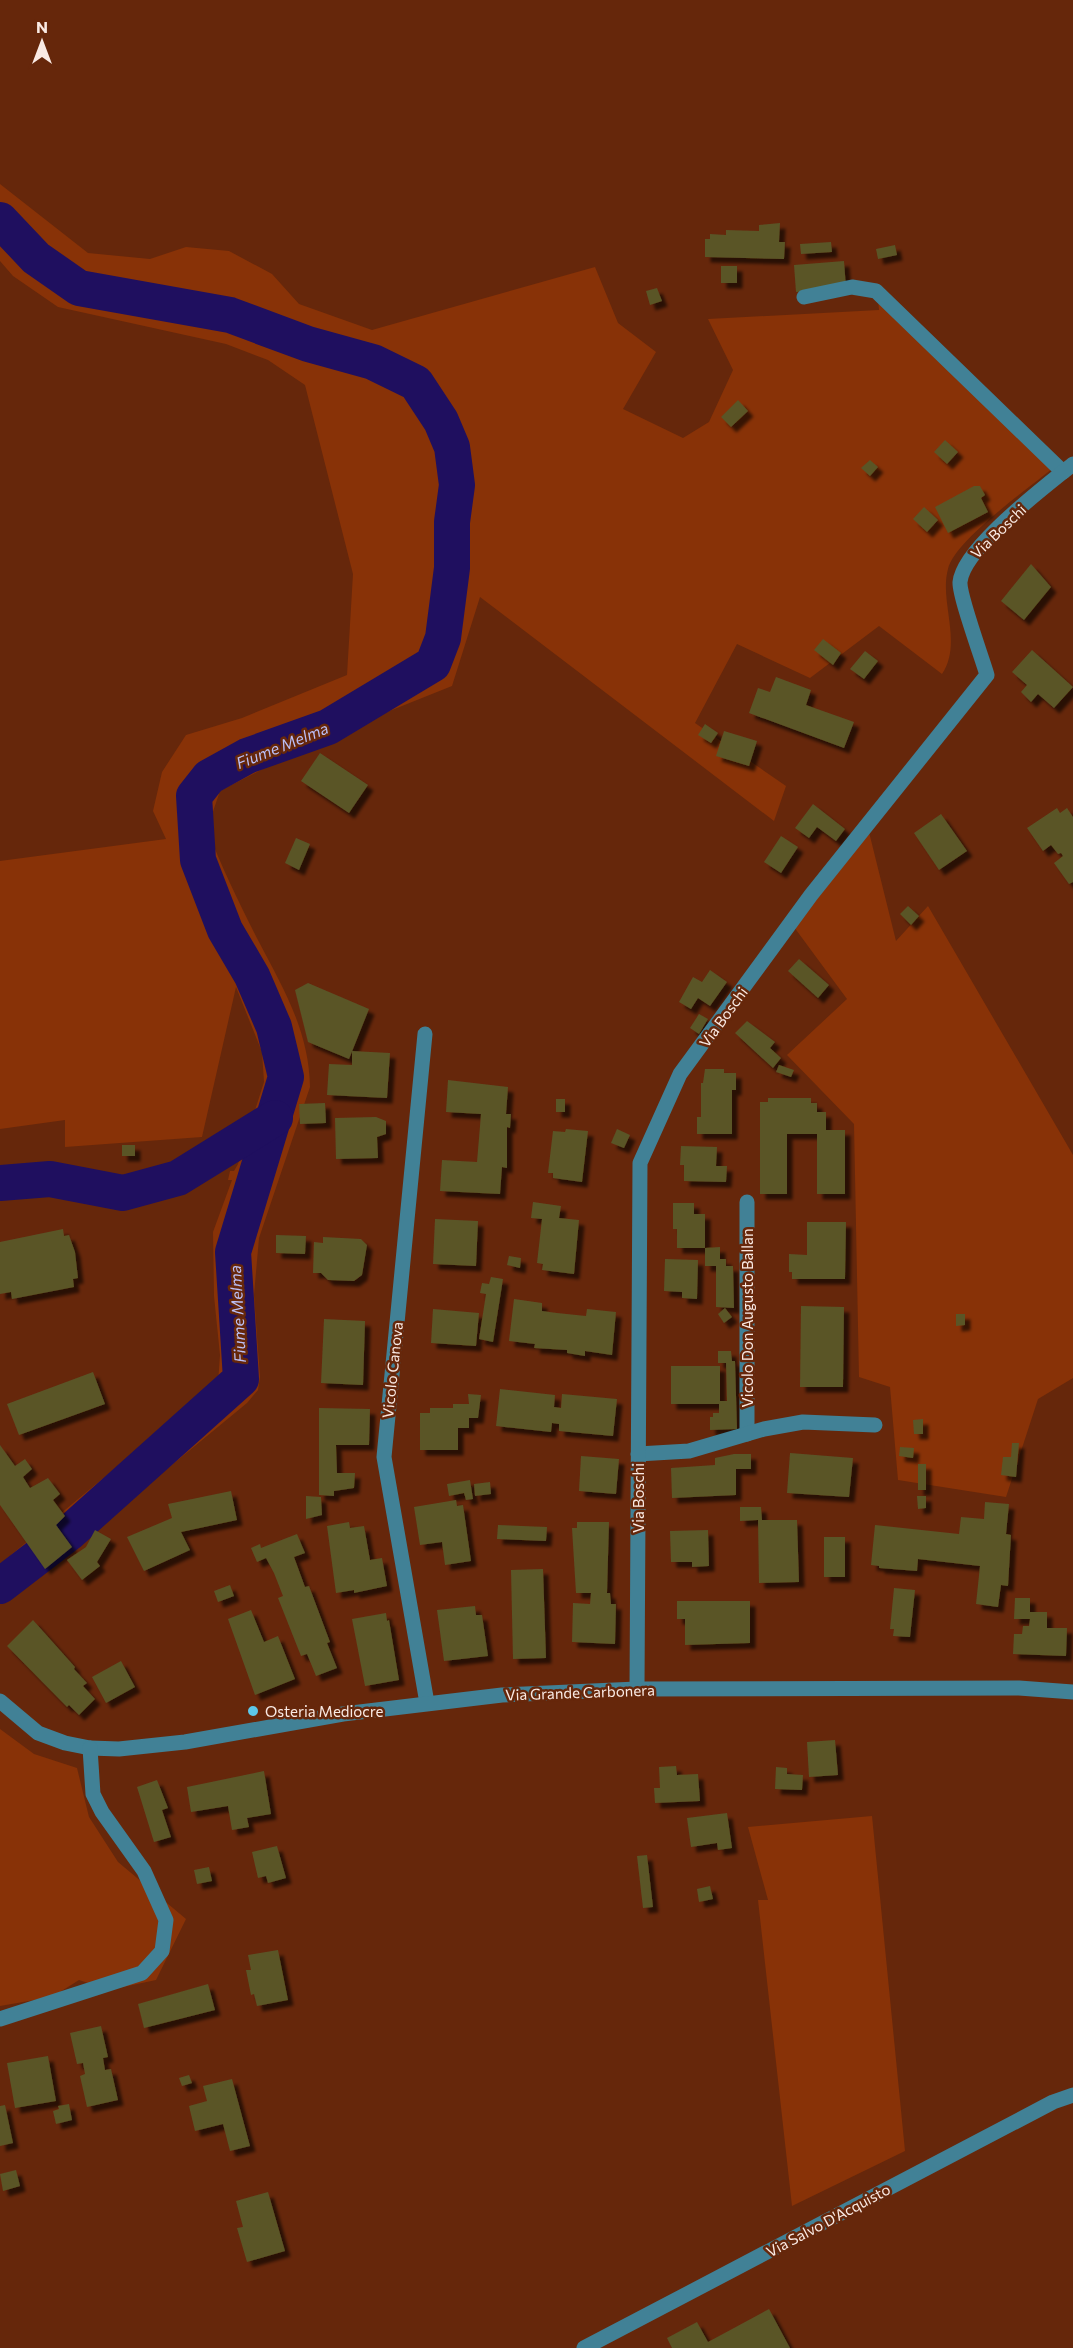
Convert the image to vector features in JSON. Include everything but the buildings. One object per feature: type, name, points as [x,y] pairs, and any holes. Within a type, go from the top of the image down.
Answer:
[{"type":"street","points":[[804,297],[852,287],[876,291],[1068,468]]},
{"type":"street","name":"Via Boschi","points":[[637,1689],[640,1163],[680,1074],[811,895],[987,675],[960,583],[967,561],[999,526],[1068,468]]},
{"type":"street","name":"Vicolo Canova","points":[[425,1034],[384,1457],[427,1703]]},
{"type":"street","name":"Vicolo Don Augusto Ballan","points":[[747,1202],[747,1434]]},
{"type":"street","points":[[638,1454],[689,1451],[747,1434],[802,1422],[874,1425]]},
{"type":"street","name":"Via Grande Carbonera","points":[[0,1701],[38,1733],[65,1743],[90,1748],[119,1749],[185,1742],[300,1721],[427,1703],[502,1695],[637,1689],[1019,1688],[1073,1692]]},
{"type":"street","points":[[0,2019],[142,1973],[162,1951],[166,1920],[144,1871],[102,1812],[93,1794],[90,1748]]},
{"type":"street","name":"Via Salvo D'Acquisto","points":[[584,2348],[1053,2102],[1073,2095]]},
{"type":"shaded area","points":[[0,184],[88,253],[150,259],[186,247],[229,251],[272,274],[299,304],[372,330],[595,267],[618,323],[656,352],[623,409],[683,438],[709,422],[733,370],[708,319],[879,310],[878,299],[1053,468],[978,530],[954,557],[948,569],[946,581],[951,649],[942,674],[879,626],[810,678],[737,644],[695,723],[786,786],[774,821],[480,597],[452,686],[327,736],[220,791],[207,829],[232,886],[294,1012],[309,1067],[310,1087],[259,1238],[254,1295],[260,1377],[258,1390],[247,1403],[70,1549],[0,1601],[0,1564],[155,1435],[208,1395],[218,1383],[220,1355],[214,1296],[213,1232],[232,1180],[228,1180],[230,1171],[234,1171],[238,1164],[264,1082],[262,1052],[236,987],[202,1137],[65,1147],[65,1120],[0,1129],[0,861],[166,839],[153,811],[162,772],[186,735],[242,718],[347,675],[353,574],[305,385],[268,360],[226,344],[58,307],[13,276],[0,261]]},
{"type":"shaded area","points":[[867,824],[896,941],[928,906],[1073,1155],[1073,1378],[1038,1399],[1006,1497],[898,1480],[890,1387],[859,1377],[854,1124],[787,1055],[847,999],[794,927]]},
{"type":"shaded area","points":[[0,1729],[34,1754],[77,1768],[89,1817],[118,1862],[186,1919],[156,1980],[109,1990],[79,1980],[52,1997],[0,2006]]},
{"type":"shaded area","points":[[872,1816],[905,2151],[792,2206],[758,1900],[768,1900],[748,1827]]},
{"type":"waterway","name":"Fiume Melma","points":[[0,220],[36,258],[79,288],[230,315],[308,344],[373,362],[416,383],[441,421],[452,447],[457,485],[452,522],[452,568],[443,638],[433,664],[328,727],[247,756],[209,777],[194,796],[198,860],[225,930],[252,976],[274,1027],[286,1077],[233,1252],[241,1379],[69,1533],[0,1586]]},
{"type":"waterway","points":[[0,1183],[50,1179],[123,1193],[178,1178],[275,1118]]},
{"type":"place","name":"Osteria Mediocre","points":[[253,1711]]}]
